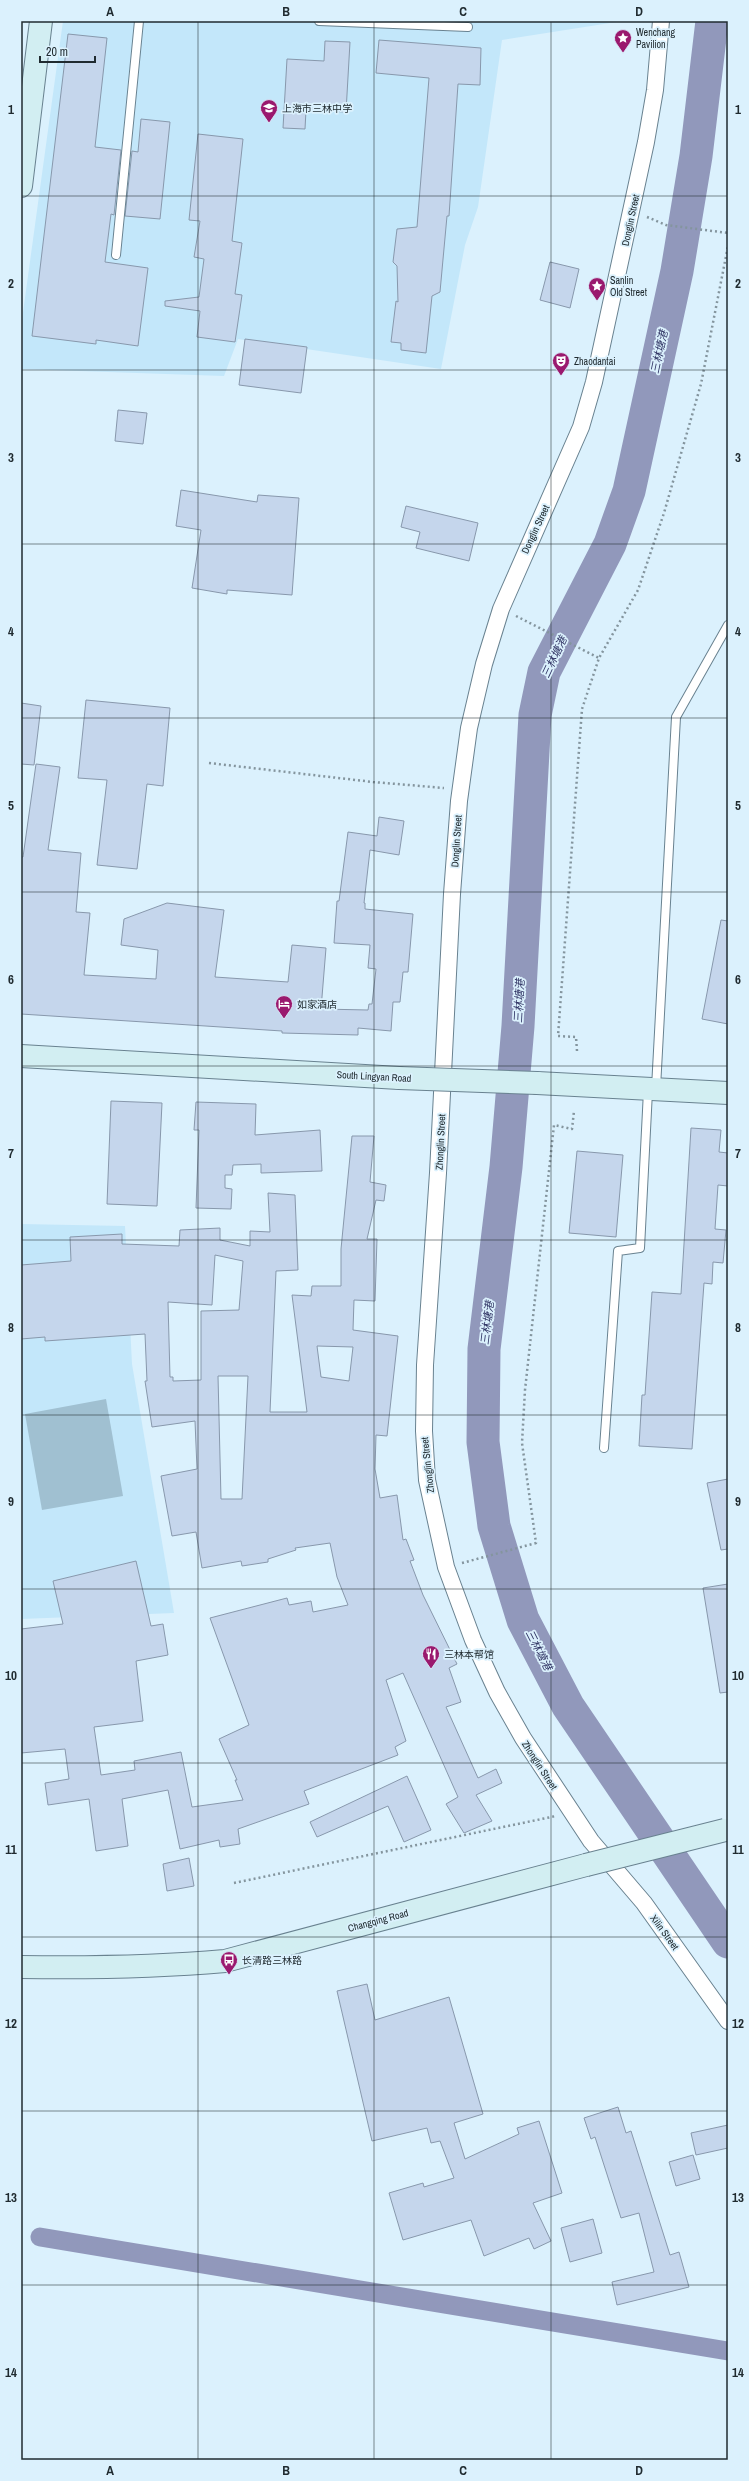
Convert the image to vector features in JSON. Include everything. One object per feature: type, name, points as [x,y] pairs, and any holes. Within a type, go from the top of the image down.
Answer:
[{"type":"main road","points":[[21,186],[41,21]]},
{"type":"main road","name":"South Lingyan Road","points":[[21,1056],[399,1078],[652,1088],[728,1093]]},
{"type":"main road","name":"Changqing Road","points":[[21,1967],[93,1968],[177,1965],[225,1960],[591,1856],[726,1830]]},
{"type":"street","name":"Donglin Street","points":[[445,1042],[452,894],[461,790],[469,728],[484,664],[501,609],[581,427],[606,336],[655,90],[661,21]]},
{"type":"street","name":"Zhonglin Street","points":[[445,1042],[425,1365],[424,1431],[427,1480],[446,1567],[473,1640],[497,1692],[549,1780],[591,1856]]},
{"type":"street","name":"Xilin Street","points":[[591,1856],[644,1903],[728,2021]]},
{"type":"lane","points":[[116,255],[139,21]]},
{"type":"lane","points":[[320,21],[468,27]]},
{"type":"lane","points":[[604,1448],[618,1251],[640,1248],[676,717],[728,625]]},
{"type":"path","points":[[632,211],[666,225],[728,233]]},
{"type":"path","points":[[577,1051],[576,1037],[558,1036],[582,709],[599,658],[638,590],[664,513],[701,384],[728,246]]},
{"type":"path","points":[[501,609],[599,658]]},
{"type":"path","points":[[209,763],[373,782],[461,790]]},
{"type":"path","points":[[446,1567],[536,1543],[522,1443],[525,1390],[554,1125],[572,1129],[574,1111]]},
{"type":"path","points":[[234,1883],[558,1816],[555,1809]]},
{"type":"shaded area","name":"上海市三林中学","points":[[63,21],[623,21],[502,40],[478,207],[465,245],[441,369],[238,339],[224,376],[21,369],[21,327]]},
{"type":"shaded area","points":[[21,1224],[125,1226],[132,1364],[174,1613],[21,1619]]},
{"type":"shaded area","points":[[106,1399],[123,1496],[42,1510],[25,1414]]},
{"type":"building","points":[[68,34],[107,38],[95,147],[121,150],[114,215],[111,214],[105,262],[148,268],[138,346],[96,340],[96,344],[32,336]]},
{"type":"building","points":[[379,40],[481,48],[480,85],[458,84],[449,216],[447,216],[440,292],[432,296],[426,353],[401,350],[401,343],[391,342],[396,301],[398,302],[397,266],[393,262],[397,229],[417,227],[429,78],[376,73]]},
{"type":"building","points":[[325,41],[350,42],[346,112],[306,110],[305,129],[283,128],[287,59],[324,61]]},
{"type":"building","points":[[141,119],[170,122],[160,219],[125,216],[132,151],[138,152]]},
{"type":"building","points":[[198,134],[243,139],[232,241],[242,243],[235,294],[242,295],[235,342],[197,337],[200,311],[165,306],[165,301],[199,297],[204,259],[194,257],[200,221],[189,220]]},
{"type":"building","points":[[550,262],[579,269],[570,308],[540,300]]},
{"type":"building","points":[[245,339],[307,347],[301,393],[239,385]]},
{"type":"building","points":[[118,410],[147,413],[143,444],[115,441]]},
{"type":"building","points":[[181,490],[257,502],[258,495],[299,498],[292,595],[227,590],[227,594],[192,588],[201,530],[176,526]]},
{"type":"building","points":[[406,506],[478,523],[469,561],[416,548],[420,532],[401,527]]},
{"type":"building","points":[[86,700],[170,708],[163,786],[147,784],[137,869],[97,865],[107,780],[78,778]]},
{"type":"building","points":[[21,703],[41,706],[34,765],[21,764]]},
{"type":"building","points":[[36,764],[60,767],[48,850],[81,853],[76,912],[90,913],[84,975],[156,979],[158,950],[121,945],[124,919],[167,903],[224,910],[215,977],[288,982],[292,945],[326,948],[321,1009],[368,1010],[369,1004],[372,1004],[376,969],[368,968],[370,945],[334,943],[337,901],[339,901],[348,832],[377,836],[379,817],[404,821],[399,855],[370,850],[364,903],[365,909],[413,914],[408,972],[403,972],[400,1002],[393,1002],[391,1031],[358,1028],[358,1035],[282,1033],[282,1031],[21,1014],[21,857],[23,857]]},
{"type":"building","points":[[721,920],[728,921],[728,1024],[702,1019]]},
{"type":"building","points":[[111,1101],[162,1103],[157,1206],[107,1204]]},
{"type":"building","points":[[196,1102],[256,1104],[255,1135],[320,1130],[322,1171],[261,1173],[261,1164],[233,1165],[232,1175],[225,1175],[225,1188],[232,1189],[231,1209],[196,1208],[199,1130],[194,1130]]},
{"type":"building","points":[[691,1128],[721,1130],[719,1152],[728,1153],[728,1186],[718,1185],[715,1229],[726,1230],[723,1263],[713,1262],[712,1284],[704,1283],[692,1449],[639,1446],[642,1395],[645,1395],[652,1292],[681,1294]]},
{"type":"building","points":[[352,1136],[374,1136],[370,1182],[386,1185],[384,1201],[376,1200],[367,1239],[377,1239],[375,1301],[354,1300],[353,1330],[398,1336],[387,1436],[376,1435],[375,1469],[380,1498],[397,1495],[403,1540],[406,1539],[414,1560],[410,1561],[423,1595],[457,1664],[449,1668],[461,1702],[446,1707],[478,1778],[496,1769],[502,1783],[476,1795],[492,1821],[464,1833],[446,1804],[458,1797],[403,1673],[386,1680],[406,1741],[395,1747],[398,1755],[304,1791],[309,1804],[238,1829],[240,1844],[220,1847],[219,1840],[180,1849],[168,1790],[122,1799],[128,1846],[96,1851],[89,1799],[48,1805],[45,1783],[69,1779],[65,1749],[21,1753],[21,1629],[63,1624],[53,1581],[136,1561],[151,1626],[163,1624],[168,1655],[136,1661],[143,1721],[94,1727],[101,1775],[135,1770],[134,1761],[181,1752],[192,1807],[243,1800],[235,1780],[237,1780],[219,1739],[249,1725],[210,1618],[287,1598],[289,1605],[311,1601],[313,1612],[348,1605],[337,1577],[330,1543],[295,1548],[296,1550],[268,1559],[268,1562],[242,1566],[241,1561],[202,1568],[196,1532],[172,1536],[161,1476],[197,1469],[195,1421],[152,1427],[145,1381],[147,1381],[145,1334],[45,1341],[45,1337],[21,1339],[21,1265],[71,1261],[70,1237],[122,1234],[122,1244],[179,1246],[180,1230],[220,1228],[220,1240],[250,1246],[250,1231],[270,1232],[268,1193],[295,1195],[298,1270],[276,1271],[270,1412],[307,1412],[292,1295],[311,1296],[312,1286],[341,1286],[341,1249]],"holes":[[[215,1255],[243,1261],[239,1310],[201,1311],[201,1380],[173,1381],[173,1377],[170,1377],[168,1302],[212,1305]],[[317,1346],[353,1347],[349,1381],[321,1377]],[[218,1376],[248,1376],[242,1499],[221,1499]]]},
{"type":"building","points":[[577,1151],[623,1155],[616,1237],[569,1233]]},
{"type":"building","points":[[728,1479],[728,1549],[721,1550],[707,1483]]},
{"type":"building","points":[[728,1584],[728,1692],[720,1693],[703,1588]]},
{"type":"building","points":[[407,1776],[431,1830],[404,1842],[388,1806],[317,1837],[310,1822]]},
{"type":"building","points":[[189,1858],[194,1886],[167,1891],[163,1864]]},
{"type":"building","points":[[367,1984],[375,2020],[449,1997],[483,2114],[454,2123],[465,2159],[519,2134],[517,2128],[539,2121],[562,2193],[533,2203],[551,2241],[534,2249],[529,2238],[484,2256],[471,2220],[403,2240],[389,2193],[423,2183],[424,2187],[454,2178],[440,2141],[431,2143],[427,2128],[372,2141],[337,1991]]},
{"type":"building","points":[[618,2107],[626,2133],[631,2131],[670,2255],[679,2252],[689,2287],[617,2305],[612,2282],[654,2272],[639,2213],[621,2218],[595,2137],[591,2139],[584,2118]]},
{"type":"building","points":[[728,2125],[728,2148],[696,2155],[691,2133]]},
{"type":"building","points":[[693,2155],[700,2179],[676,2186],[669,2162]]},
{"type":"building","points":[[593,2219],[602,2253],[570,2262],[561,2228]]},
{"type":"waterway","name":"三林塘港","points":[[712,21],[696,156],[677,271],[629,491],[610,544],[544,672],[535,715],[518,1026],[506,1167],[484,1349],[483,1442],[494,1526],[523,1620],[568,1706],[728,1942]]},
{"type":"waterway","points":[[40,2237],[728,2351]]},
{"type":"place","name":"Wenchang Pavilion","points":[[623,53]]},
{"type":"place","name":"上海市三林中学","points":[[269,123]]},
{"type":"place","name":"Sanlin Old Street","points":[[597,301]]},
{"type":"place","name":"Zhaodantai","points":[[561,376]]},
{"type":"place","name":"如家酒店","points":[[284,1019]]},
{"type":"place","name":"三林本帮馆","points":[[431,1669]]},
{"type":"place","name":"长清路三林路","points":[[229,1975]]}]
